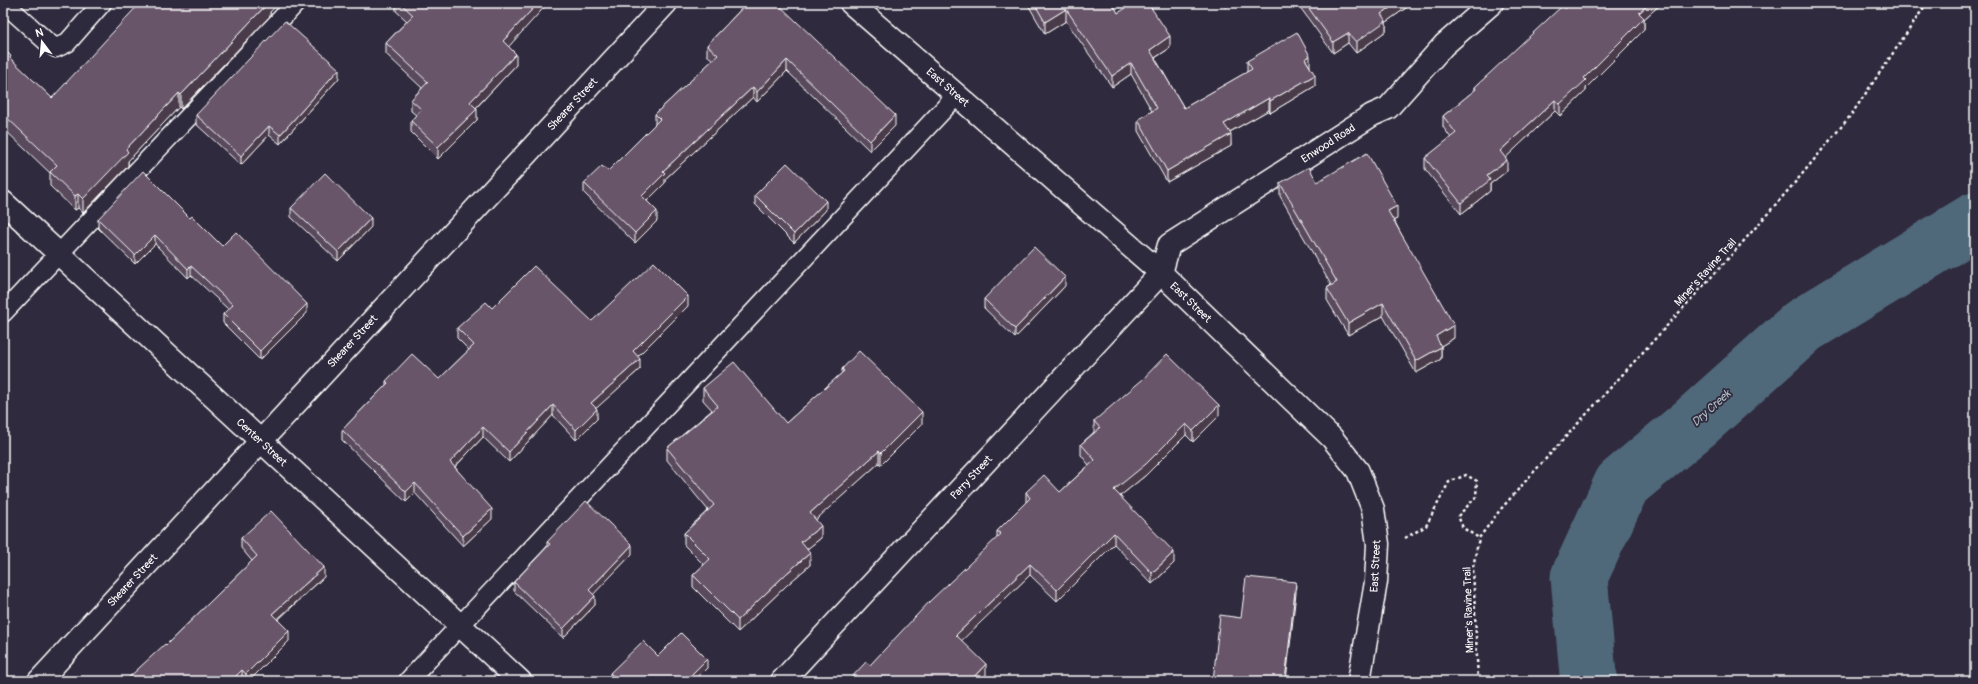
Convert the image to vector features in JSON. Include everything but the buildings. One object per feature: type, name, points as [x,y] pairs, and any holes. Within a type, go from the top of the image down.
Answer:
[{"type":"street","name":"Shearer Street","points":[[38,681],[666,3]]},
{"type":"street","name":"East Street","points":[[851,3],[1161,273],[1332,438],[1358,471],[1373,509],[1378,544],[1376,582],[1359,681]]},
{"type":"street","name":"Enwood Road","points":[[1161,273],[1169,244],[1372,115],[1388,108],[1444,45],[1492,3]]},
{"type":"street","name":"Center Street","points":[[3,202],[520,681]]},
{"type":"street","name":"Parry Street","points":[[782,681],[1161,273]]},
{"type":"lane","points":[[4,3],[46,41],[56,48],[67,43],[102,3]]},
{"type":"lane","points":[[3,313],[296,3]]},
{"type":"lane","points":[[408,681],[956,95]]},
{"type":"path","name":"Miner's Ravine Trail","points":[[1478,681],[1473,567],[1479,538],[1500,510],[1525,481],[1735,251],[1798,179],[1851,115],[1927,3]]},
{"type":"path","points":[[1378,544],[1406,538],[1426,526],[1449,482],[1466,475],[1476,481],[1476,497],[1458,516],[1463,528],[1479,538]]},
{"type":"waterway","name":"Dry Creek","points":[[1590,681],[1588,674],[1579,577],[1622,484],[1695,423],[1803,326],[1975,221]]}]
